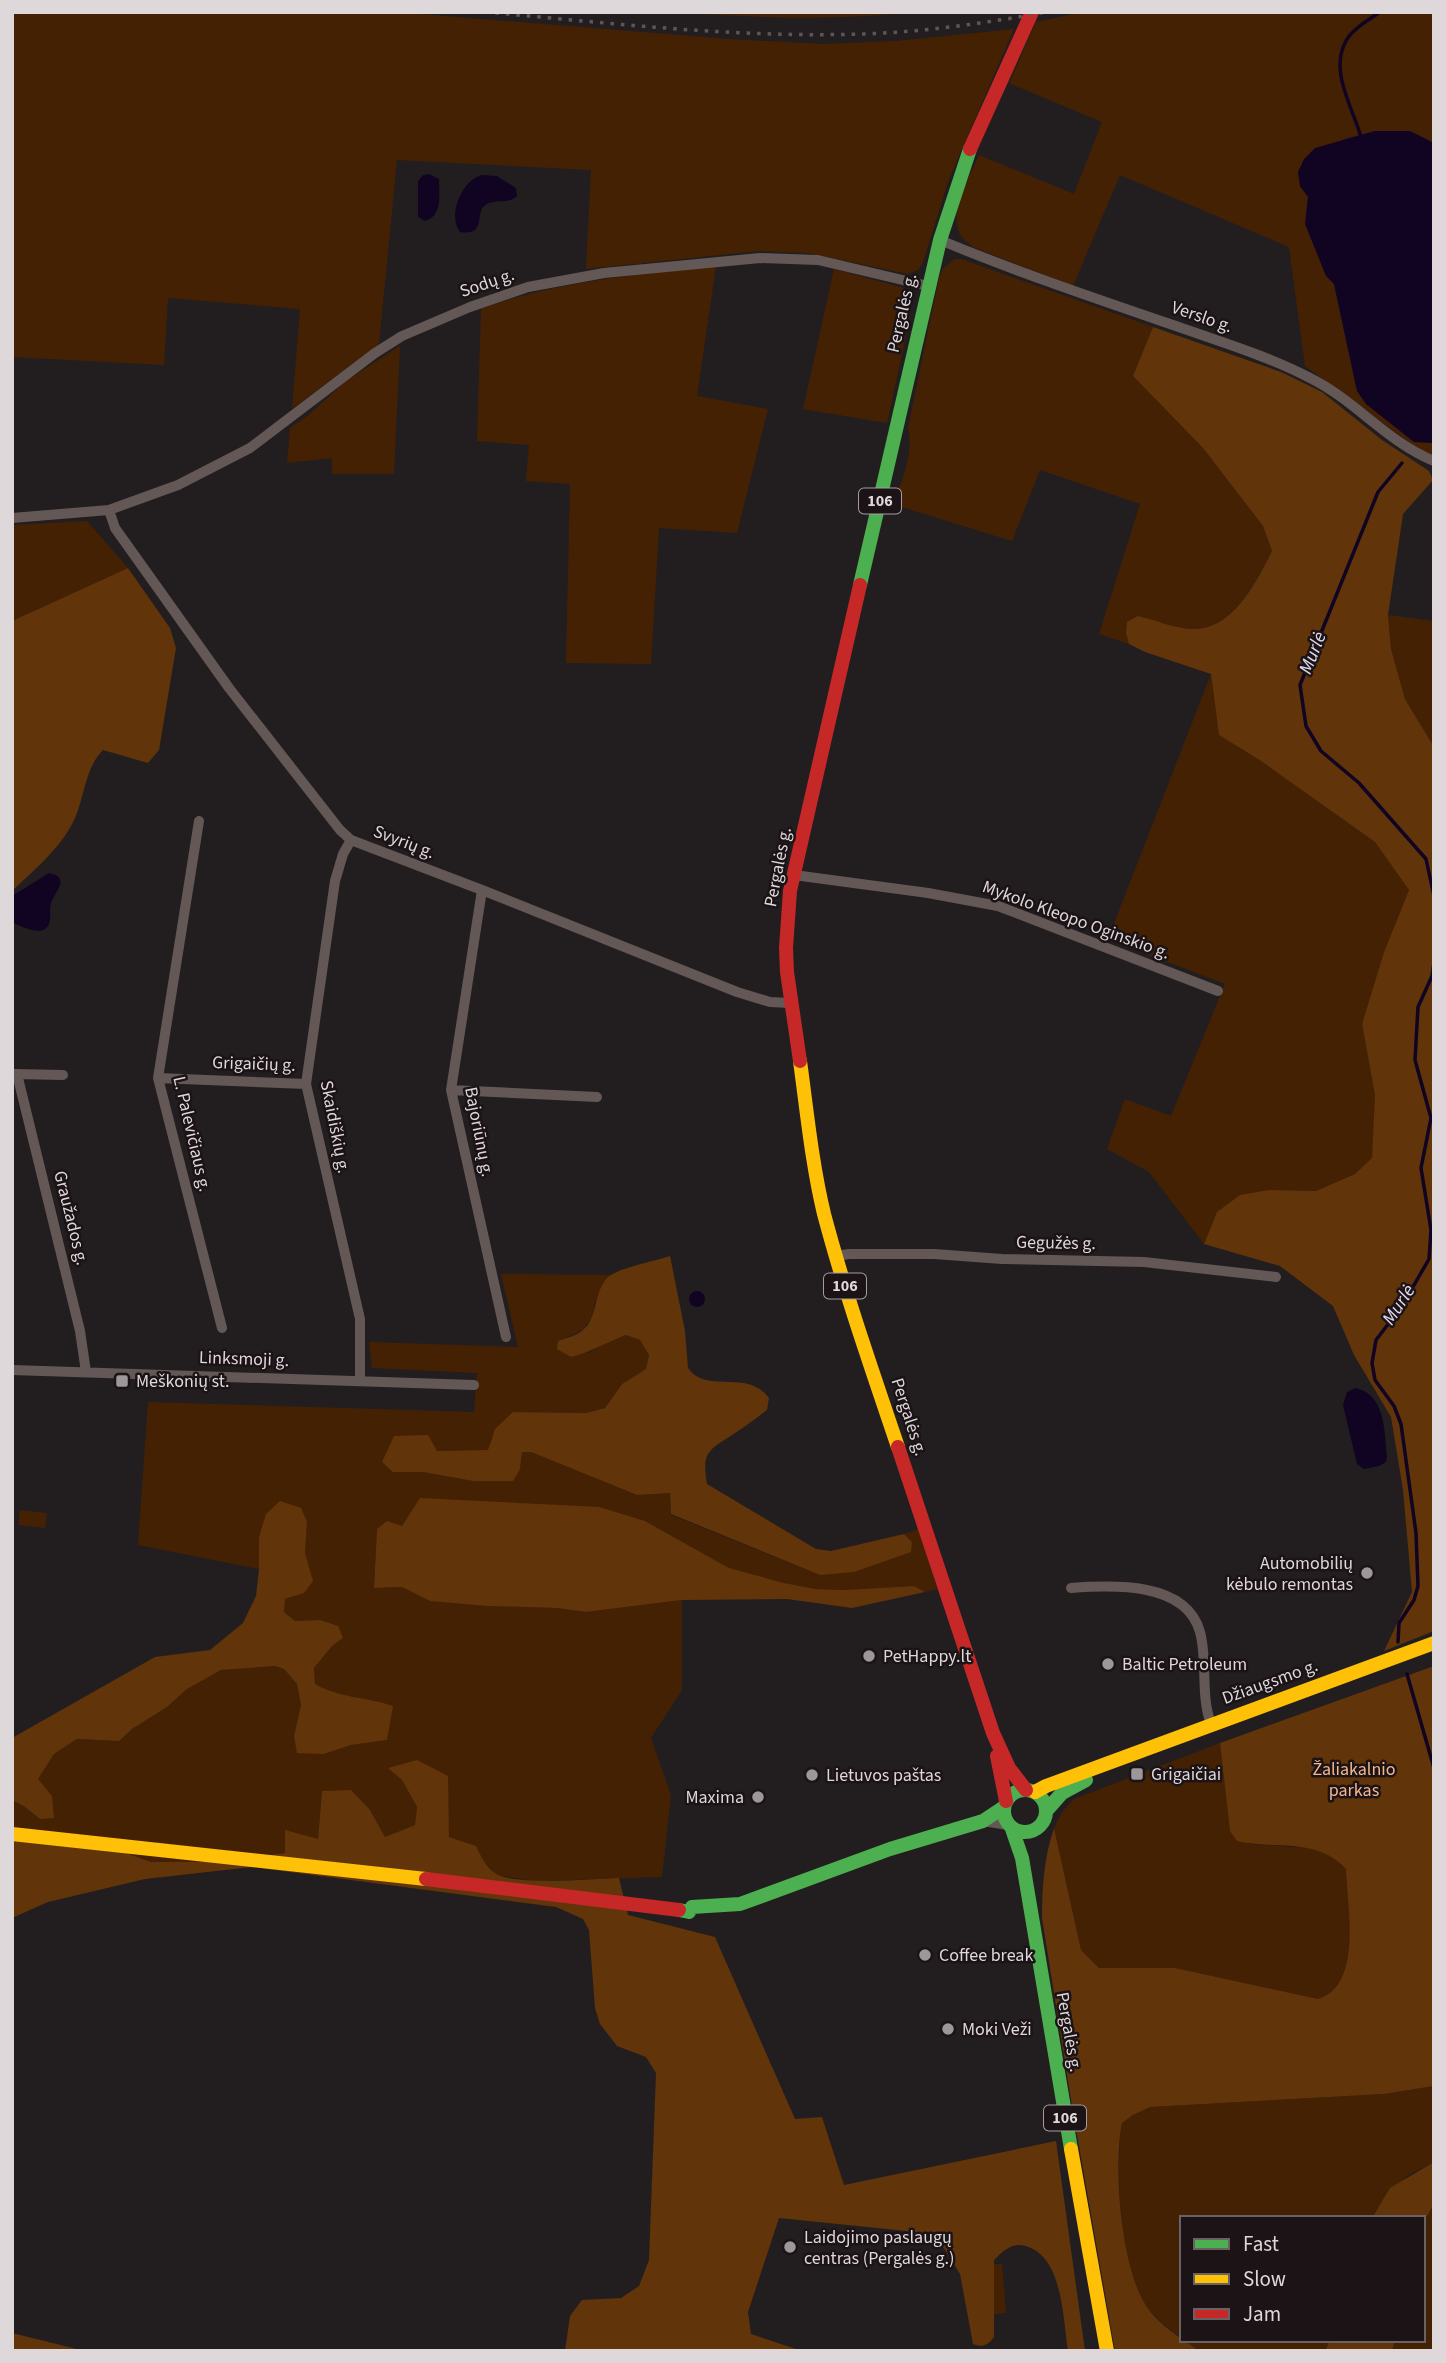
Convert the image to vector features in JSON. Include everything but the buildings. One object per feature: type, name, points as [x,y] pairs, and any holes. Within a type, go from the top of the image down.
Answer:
[{"type":"main road","name":"Pergalės g.","points":[[1031,1791],[1009,1768],[993,1733],[836,1256],[814,1161],[790,1003],[786,948],[794,875],[940,240],[971,145],[1032,12]]},
{"type":"main road","name":"Džiaugsmo g.","points":[[1031,1791],[1434,1643]]},
{"type":"main road","name":"Pergalės g.","points":[[993,1733],[1005,1804]]},
{"type":"main road","name":"Džiaugsmo g.","points":[[1046,1810],[1062,1793],[1121,1760]]},
{"type":"main road","points":[[12,1834],[204,1852],[666,1907],[689,1912],[692,1907],[740,1904],[890,1849],[983,1821],[1005,1804],[1014,1793],[1031,1791],[1041,1797],[1046,1810],[1044,1822],[1035,1830],[1024,1833],[1010,1827],[1005,1804]]},
{"type":"main road","name":"Pergalės g.","points":[[1010,1827],[1022,1858],[1047,2017],[1107,2351]]},
{"type":"main road","name":"Pergalės g.","points":[[1026,1885],[1028,1858],[1035,1830]]},
{"type":"street","name":"Verslo g.","points":[[940,240],[1060,286],[1242,349],[1309,377],[1332,390],[1406,447],[1434,461]]},
{"type":"street","name":"Sodų g.","points":[[12,518],[108,510],[178,485],[250,448],[375,353],[402,336],[470,307],[528,287],[604,273],[760,258],[818,260],[928,286]]},
{"type":"street","name":"Svyrių g.","points":[[108,510],[115,528],[229,688],[351,841],[737,992],[770,1002],[790,1003]]},
{"type":"street","name":"L. Palevičiaus g.","points":[[200,821],[158,1079],[222,1328]]},
{"type":"street","name":"Skaidiškių g.","points":[[351,841],[343,854],[335,881],[306,1084],[360,1318],[360,1380]]},
{"type":"street","name":"Mykolo Kleopo Oginskio g.","points":[[794,875],[928,893],[998,906],[1218,991]]},
{"type":"street","name":"Bajoriūnų g.","points":[[482,890],[451,1090],[506,1337]]},
{"type":"street","points":[[15,1074],[64,1075]]},
{"type":"street","name":"Graužados g.","points":[[15,1074],[80,1331],[86,1372]]},
{"type":"street","name":"Grigaičių g.","points":[[158,1079],[306,1084]]},
{"type":"street","points":[[451,1090],[597,1097]]},
{"type":"street","name":"Gegužės g.","points":[[836,1256],[934,1254],[1002,1259],[1144,1262],[1276,1277]]},
{"type":"street","name":"Linksmoji g.","points":[[12,1370],[474,1385]]},
{"type":"street","points":[[1071,1588],[1133,1588],[1169,1596],[1180,1603],[1200,1631],[1205,1701],[1211,1724]]},
{"type":"street","points":[[983,1821],[1010,1827]]},
{"type":"shaded area","points":[[12,12],[396,12],[728,39],[823,44],[896,41],[1014,29],[949,179],[922,265],[908,274],[809,253],[758,251],[586,269],[591,170],[397,160],[379,344],[292,409],[300,309],[168,298],[164,365],[12,357]]},
{"type":"shaded area","points":[[674,12],[917,12],[796,18]]},
{"type":"shaded area","points":[[1083,12],[1434,12],[1434,143],[1410,131],[1375,131],[1343,139],[1300,186],[1308,197],[1306,215],[1326,276],[1334,284],[1357,391],[1366,404],[1414,442],[1434,443],[1434,457],[1420,450],[1305,366],[1289,247],[1120,175],[1073,286],[973,247],[962,237],[957,227],[958,206],[979,155],[1074,194],[1102,122],[1009,83],[1036,22]]},
{"type":"shaded area","points":[[1375,131],[1410,131],[1434,143],[1433,443],[1414,442],[1366,404],[1357,391],[1334,284],[1326,276],[1305,224],[1308,197],[1300,186],[1298,172],[1304,159],[1315,148]]},
{"type":"shaded area","points":[[429,174],[439,179],[439,198],[435,214],[425,221],[418,217],[418,181],[423,175]]},
{"type":"shaded area","points":[[482,175],[497,176],[516,188],[517,196],[484,206],[477,228],[460,232],[455,217],[459,199],[468,184]]},
{"type":"shaded area","points":[[954,259],[961,259],[1153,327],[1133,376],[1203,448],[1263,526],[1272,551],[1250,590],[1231,613],[1219,622],[1191,629],[1138,616],[1126,633],[1129,644],[1099,634],[1140,504],[1040,470],[1012,541],[892,504],[908,457],[908,428],[939,278],[943,269]]},
{"type":"shaded area","points":[[716,266],[697,396],[768,409],[737,533],[659,528],[651,664],[566,663],[570,484],[526,481],[529,445],[477,441],[481,309],[568,285]]},
{"type":"shaded area","points":[[834,269],[904,288],[911,297],[910,317],[887,423],[803,409]]},
{"type":"shaded area","points":[[400,346],[394,474],[332,474],[332,458],[287,463],[290,428],[310,414],[346,381]]},
{"type":"shaded area","points":[[87,521],[128,568],[12,621],[12,525]]},
{"type":"shaded area","points":[[1388,615],[1434,621],[1434,747],[1405,699],[1391,649]]},
{"type":"shaded area","points":[[1211,674],[1219,735],[1261,761],[1375,842],[1409,890],[1384,952],[1362,1024],[1375,1095],[1373,1158],[1355,1174],[1316,1191],[1269,1190],[1217,1212],[1204,1244],[1149,1172],[1107,1149],[1125,1099],[1171,1116],[1225,984],[1108,939]]},
{"type":"shaded area","points":[[49,873],[56,875],[61,882],[51,903],[48,926],[39,931],[12,922],[12,896]]},
{"type":"shaded area","points":[[501,1274],[611,1275],[603,1284],[592,1317],[583,1330],[558,1341],[589,1353],[626,1335],[640,1340],[649,1355],[646,1369],[622,1384],[605,1408],[586,1413],[513,1412],[491,1439],[489,1450],[437,1451],[393,1472],[423,1472],[473,1481],[520,1469],[522,1452],[531,1452],[637,1495],[670,1493],[671,1515],[820,1575],[912,1542],[904,1534],[919,1529],[937,1589],[925,1592],[914,1586],[816,1589],[784,1583],[729,1568],[645,1521],[377,1529],[374,1588],[402,1587],[430,1601],[586,1612],[682,1600],[682,1690],[651,1738],[671,1795],[662,1877],[534,1881],[497,1875],[483,1861],[476,1846],[449,1837],[448,1816],[402,1780],[417,1807],[415,1825],[385,1837],[370,1810],[322,1791],[318,1839],[285,1831],[285,1853],[223,1862],[151,1862],[118,1850],[12,1840],[12,1800],[40,1819],[52,1796],[37,1779],[54,1754],[77,1739],[119,1741],[132,1729],[167,1707],[187,1689],[221,1670],[275,1666],[284,1669],[297,1684],[301,1705],[294,1736],[324,1754],[351,1745],[387,1740],[353,1697],[331,1693],[315,1684],[314,1668],[332,1646],[343,1638],[320,1620],[295,1621],[284,1612],[285,1599],[304,1593],[312,1581],[305,1553],[307,1522],[259,1537],[259,1569],[138,1545],[148,1402],[474,1412],[477,1373],[372,1368],[369,1342],[518,1347]]},
{"type":"shaded area","points":[[697,1291],[703,1293],[703,1305],[697,1307],[691,1305],[689,1299],[691,1293]]},
{"type":"shaded area","points":[[1355,1388],[1373,1398],[1382,1415],[1387,1456],[1386,1462],[1379,1466],[1364,1469],[1357,1464],[1343,1405],[1347,1392]]},
{"type":"shaded area","points":[[20,1510],[47,1513],[45,1528],[18,1525]]},
{"type":"shaded area","points":[[1220,1743],[1230,1830],[1250,1844],[1312,1848],[1335,1858],[1346,1869],[1349,1923],[1347,1961],[1342,1978],[1332,1991],[1318,1999],[1175,1968],[1099,1968],[1081,1950],[1054,1828],[1062,1812],[1074,1799]]},
{"type":"shaded area","points":[[1434,2086],[1434,2162],[1408,2175],[1373,2216],[1180,2216],[1180,2336],[1150,2311],[1137,2291],[1126,2254],[1119,2184],[1122,2123],[1150,2107],[1384,2094]]},
{"type":"shaded area","points":[[1434,2204],[1434,2351],[1392,2351],[1394,2342],[1425,2342],[1425,2220]]},
{"type":"shaded area","points":[[966,2264],[1002,2264],[1006,2313],[971,2316]]},
{"type":"shaded area","points":[[1188,2342],[1329,2342],[1325,2351],[1196,2351]]},
{"type":"green space","points":[[1153,327],[1281,372],[1322,392],[1382,440],[1429,471],[1433,480],[1403,514],[1388,615],[1391,649],[1405,699],[1434,747],[1434,1631],[1384,1651],[1412,1592],[1403,1490],[1391,1417],[1354,1355],[1333,1306],[1280,1266],[1204,1244],[1217,1212],[1240,1195],[1269,1190],[1316,1191],[1355,1174],[1372,1158],[1375,1095],[1362,1024],[1384,952],[1409,890],[1375,842],[1261,761],[1219,735],[1211,674],[1129,644],[1127,622],[1138,616],[1191,629],[1219,622],[1231,613],[1250,590],[1272,551],[1263,526],[1203,448],[1133,376]]},
{"type":"green space","points":[[128,568],[170,628],[176,648],[159,750],[148,763],[103,750],[92,767],[71,826],[59,844],[12,891],[12,621]]},
{"type":"green space","points":[[670,1256],[685,1331],[688,1368],[696,1376],[706,1380],[750,1384],[769,1398],[767,1410],[709,1452],[705,1464],[707,1484],[816,1549],[831,1551],[904,1534],[912,1542],[911,1552],[854,1572],[820,1575],[671,1514],[670,1493],[637,1495],[531,1452],[522,1452],[520,1469],[513,1481],[473,1481],[423,1472],[393,1472],[382,1462],[394,1436],[428,1435],[437,1451],[488,1450],[495,1429],[513,1412],[586,1413],[605,1408],[622,1384],[646,1369],[649,1355],[640,1340],[626,1335],[571,1357],[557,1349],[558,1341],[578,1334],[588,1325],[600,1290],[608,1277],[628,1268]]},
{"type":"green space","points":[[420,1498],[599,1507],[645,1521],[729,1568],[784,1583],[816,1589],[844,1590],[914,1586],[925,1592],[852,1608],[787,1599],[682,1600],[586,1612],[430,1601],[402,1587],[374,1588],[377,1529],[387,1521],[402,1526]]},
{"type":"green space","points":[[280,1501],[301,1508],[307,1522],[305,1553],[313,1581],[304,1593],[285,1599],[284,1612],[295,1621],[320,1620],[338,1626],[343,1638],[332,1646],[314,1668],[315,1684],[334,1692],[393,1706],[387,1740],[351,1745],[324,1754],[297,1753],[294,1736],[301,1705],[297,1684],[284,1669],[275,1666],[221,1670],[187,1689],[167,1707],[132,1729],[119,1741],[77,1739],[54,1754],[38,1779],[52,1796],[54,1818],[40,1819],[12,1800],[12,1738],[155,1657],[210,1650],[243,1623],[256,1596],[259,1537],[266,1514]]},
{"type":"green space","name":"Žaliakalnio parkas","points":[[1434,1666],[1434,2086],[1384,2094],[1150,2107],[1122,2123],[1119,2142],[1119,2191],[1125,2244],[1131,2269],[1147,2307],[1157,2319],[1180,2337],[1180,2342],[1187,2342],[1196,2351],[1115,2351],[1042,1918],[1044,1873],[1054,1828],[1081,1950],[1099,1968],[1175,1968],[1318,1999],[1332,1991],[1342,1978],[1347,1962],[1349,1923],[1346,1869],[1322,1852],[1309,1848],[1237,1841],[1230,1831],[1220,1743]]},
{"type":"green space","points":[[417,1760],[448,1776],[449,1837],[476,1846],[486,1864],[495,1873],[504,1877],[535,1881],[619,1878],[628,1915],[715,1937],[795,2119],[822,2117],[844,2185],[1056,2141],[1085,2351],[1068,2351],[1063,2308],[1055,2279],[1042,2255],[1031,2248],[1015,2245],[994,2260],[994,2337],[987,2344],[980,2346],[973,2344],[960,2274],[944,2248],[906,2231],[779,2218],[748,2312],[751,2334],[802,2351],[565,2351],[570,2316],[582,2300],[621,2298],[639,2286],[649,2260],[656,2073],[646,2057],[617,2046],[600,2024],[595,2008],[589,1930],[583,1919],[556,1907],[252,1867],[145,1879],[48,1902],[12,1918],[12,1840],[118,1850],[151,1862],[223,1862],[285,1853],[285,1830],[318,1839],[322,1791],[351,1790],[370,1810],[385,1837],[415,1825],[417,1807],[402,1780],[388,1768]]},
{"type":"green space","points":[[1434,2162],[1434,2204],[1425,2220],[1425,2216],[1373,2216],[1390,2188]]},
{"type":"green space","points":[[12,2333],[85,2351],[12,2351]]},
{"type":"green space","points":[[1329,2342],[1394,2342],[1392,2351],[1325,2351]]},
{"type":"waterway","name":"Murlė","points":[[1361,137],[1341,77],[1341,53],[1352,33],[1380,12]]},
{"type":"waterway","name":"Murlė","points":[[1402,463],[1378,492],[1300,685],[1306,726],[1321,751],[1359,783],[1426,859],[1434,896]]},
{"type":"waterway","name":"Murlė","points":[[1398,1642],[1399,1623],[1414,1600],[1418,1586],[1416,1533],[1401,1424],[1394,1406],[1375,1380],[1372,1363],[1376,1340],[1402,1306],[1429,1259],[1431,1230],[1421,1168],[1431,1118],[1415,1060],[1418,1007],[1432,976],[1434,963]]},
{"type":"waterway","name":"Murlė","points":[[1407,1674],[1434,1768]]},
{"type":"railway","points":[[485,12],[673,29],[815,35],[932,29],[1047,12]]},
{"type":"traffic: fast","points":[[860,585],[940,240],[970,149]]},
{"type":"traffic: fast","points":[[1047,1810],[1062,1793],[1086,1780]]},
{"type":"traffic: fast","points":[[1025,1790],[1040,1796],[1046,1811],[1040,1826],[1025,1832],[1010,1826],[1004,1811],[1010,1796],[1025,1790]]},
{"type":"traffic: fast","points":[[679,1910],[689,1912],[692,1907],[740,1904],[890,1849],[983,1821],[1004,1807]]},
{"type":"traffic: fast","points":[[1012,1829],[1022,1858],[1071,2149]]},
{"type":"traffic: slow","points":[[800,1061],[824,1214],[898,1447]]},
{"type":"traffic: slow","points":[[1035,1792],[1434,1643]]},
{"type":"traffic: slow","points":[[12,1834],[426,1879]]},
{"type":"traffic: slow","points":[[1071,2149],[1107,2351]]},
{"type":"traffic: jam","points":[[970,149],[1032,12]]},
{"type":"traffic: jam","points":[[800,1061],[787,972],[790,891],[860,585]]},
{"type":"traffic: jam","points":[[898,1447],[993,1733],[1009,1768],[1026,1790]]},
{"type":"traffic: jam","points":[[997,1756],[1006,1801]]},
{"type":"traffic: jam","points":[[426,1879],[679,1910]]},
{"type":"place","name":"Meškonių st.","points":[[122,1381]]},
{"type":"place","name":"Automobilių kėbulo remontas","points":[[1367,1573]]},
{"type":"place","name":"PetHappy.lt","points":[[869,1656]]},
{"type":"place","name":"Baltic Petroleum","points":[[1108,1664]]},
{"type":"place","name":"Grigaičiai","points":[[1137,1774]]},
{"type":"place","name":"Lietuvos paštas","points":[[812,1775]]},
{"type":"place","name":"Maxima","points":[[758,1797]]},
{"type":"place","name":"Coffee break","points":[[925,1955]]},
{"type":"place","name":"Moki Veži","points":[[948,2029]]},
{"type":"place","name":"Laidojimo paslaugų centras (Pergalės g.)","points":[[790,2247]]}]
